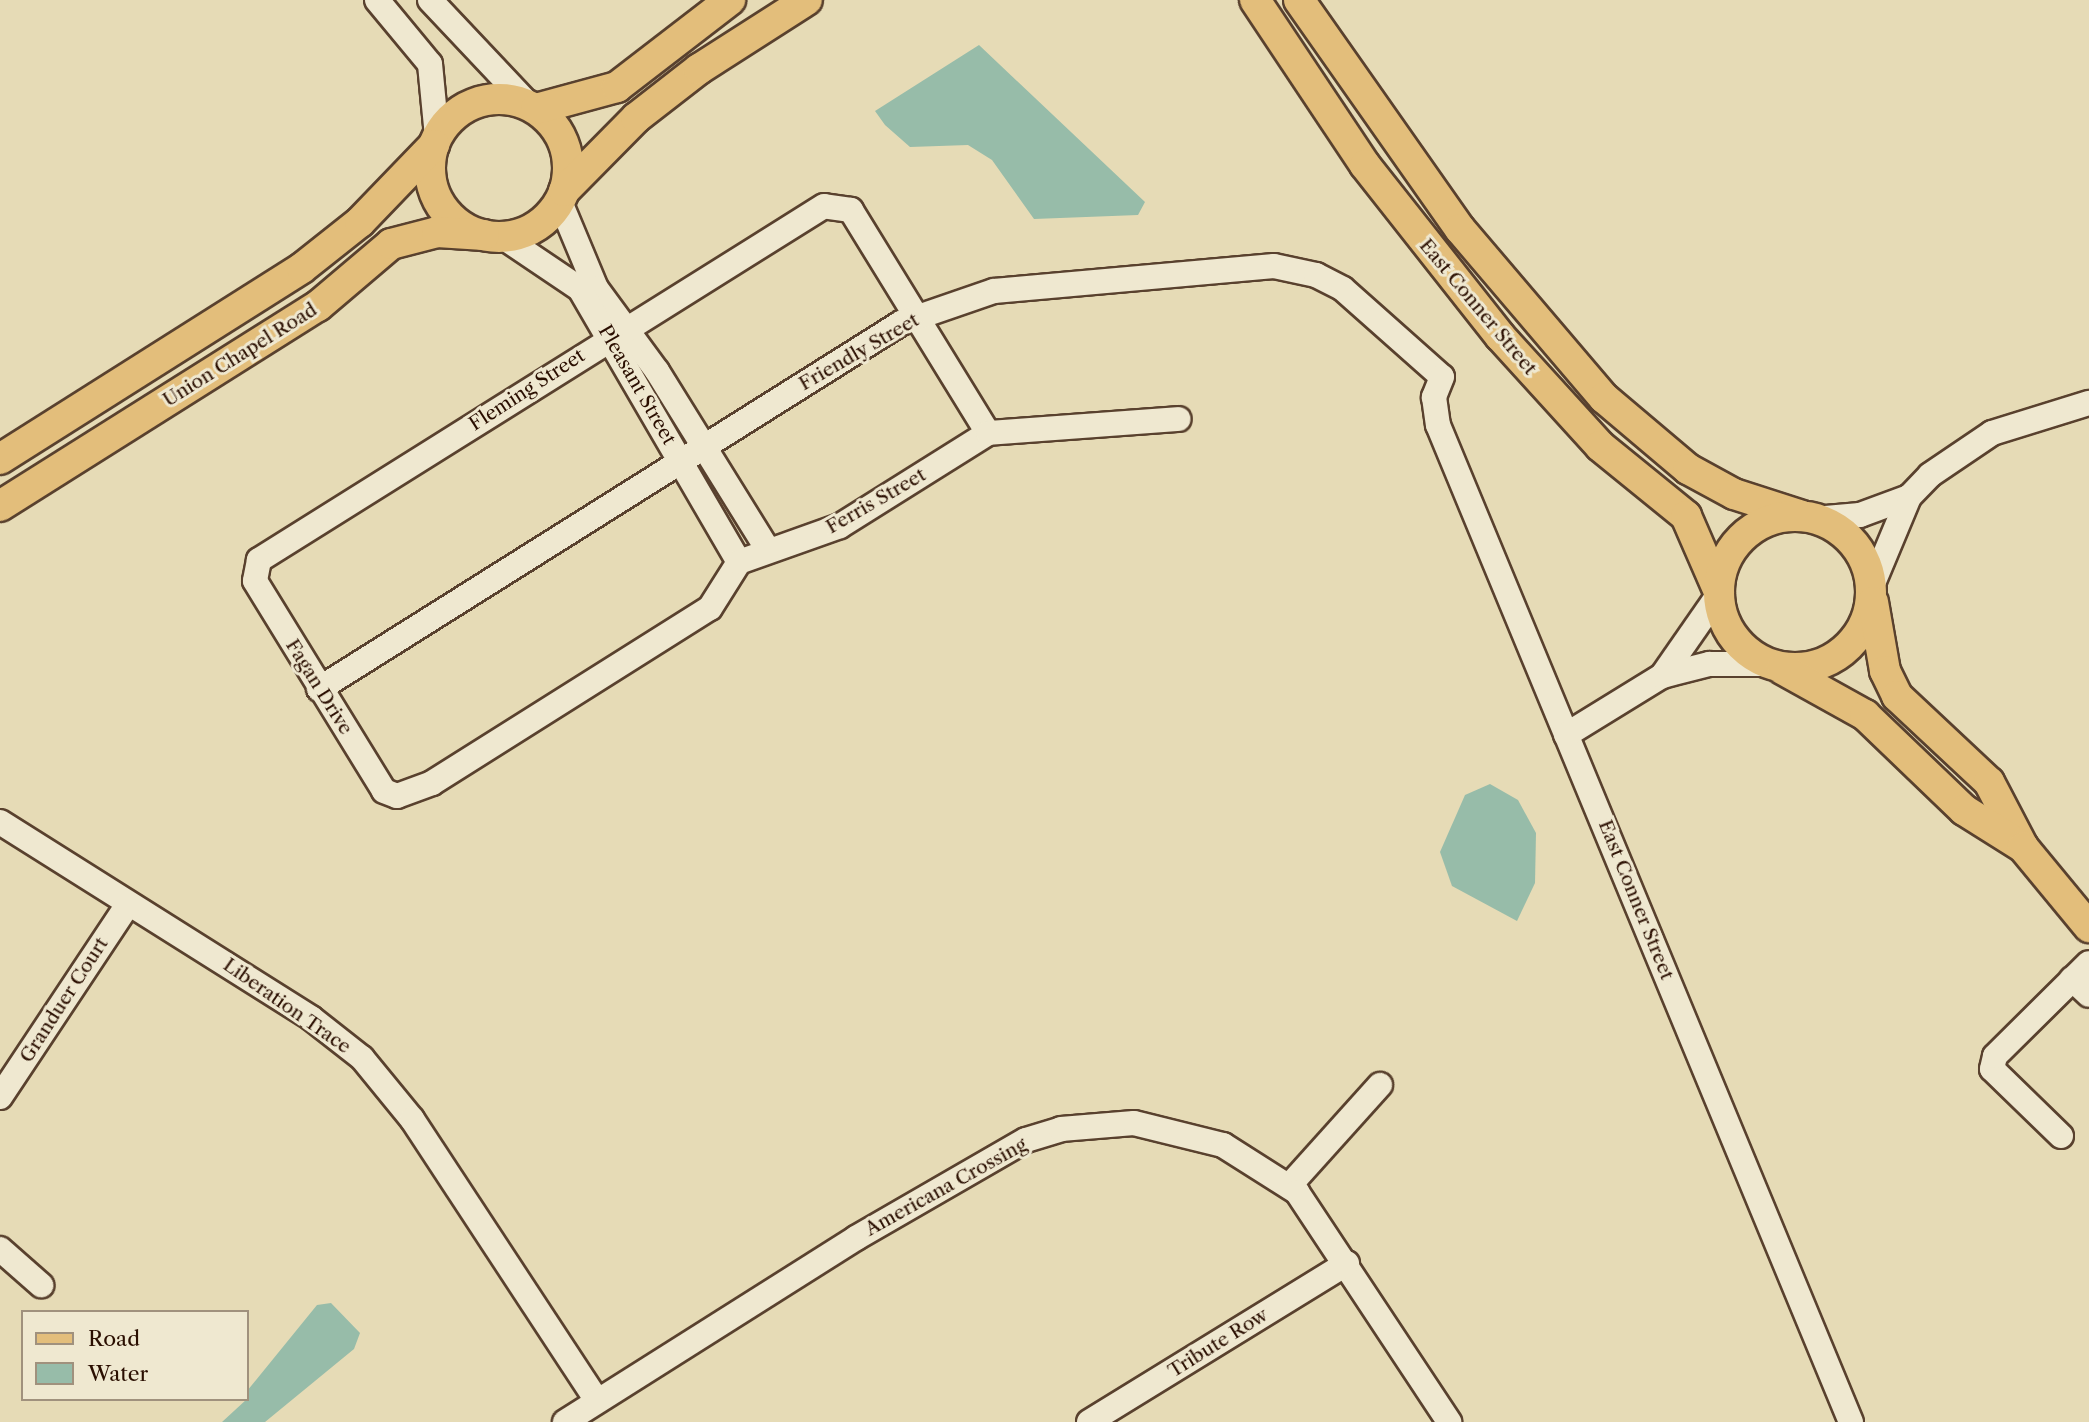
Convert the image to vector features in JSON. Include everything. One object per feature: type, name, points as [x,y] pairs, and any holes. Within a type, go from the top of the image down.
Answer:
[{"type":"main road","points":[[730,0],[617,87],[533,107],[477,102],[436,141],[430,164],[439,201],[466,228],[494,236],[536,226],[562,197],[688,77],[807,0]]},
{"type":"main road","name":"East Conner Street","points":[[1255,0],[1365,165],[1500,336],[1600,446],[1686,516],[1719,593]]},
{"type":"main road","name":"East Conner Street","points":[[1298,0],[1460,229],[1604,398],[1688,469],[1746,498],[1808,518]]},
{"type":"main road","points":[[533,107],[551,121],[567,155],[562,197]]},
{"type":"main road","name":"Union Chapel Road","points":[[0,459],[302,268],[360,222],[436,141]]},
{"type":"main road","name":"Union Chapel Road","points":[[0,506],[318,306],[391,244],[436,232],[494,236]]},
{"type":"main road","points":[[2023,847],[1964,810],[1866,715],[1771,665],[1728,629],[1719,593],[1727,557],[1751,530],[1808,518],[1848,537],[1871,592],[1885,671],[1897,695],[1989,782],[2023,847],[2089,927]]},
{"type":"main road","points":[[1771,665],[1805,668],[1846,650],[1864,625],[1871,592]]},
{"type":"street","points":[[377,0],[430,64],[436,141]]},
{"type":"street","points":[[429,0],[533,107]]},
{"type":"street","name":"Pleasant Street","points":[[562,197],[596,288],[617,333],[680,460],[739,562]]},
{"type":"street","name":"Fleming Street","points":[[255,569],[259,560],[814,209],[844,205],[917,317]]},
{"type":"street","name":"Pleasant Street","points":[[494,236],[580,289],[702,445],[766,547]]},
{"type":"street","name":"Friendly Street","points":[[319,689],[702,445],[917,317],[994,291],[1292,267],[1343,289],[1442,377]]},
{"type":"street","points":[[917,317],[988,433]]},
{"type":"street","name":"East Conner Street","points":[[1442,377],[1434,397],[1438,425],[1851,1422]]},
{"type":"street","points":[[1808,518],[1860,515],[1909,497],[1948,460],[1992,433],[2089,403]]},
{"type":"street","name":"Ferris Street","points":[[397,796],[432,783],[710,608],[739,562],[766,547],[840,526],[988,433],[1178,419]]},
{"type":"street","points":[[1871,592],[1909,497]]},
{"type":"street","name":"Fagan Drive","points":[[255,569],[259,594],[384,791],[397,796]]},
{"type":"street","points":[[1662,676],[1719,593]]},
{"type":"street","points":[[1566,734],[1662,676],[1709,664],[1771,665]]},
{"type":"street","name":"Liberation Trace","points":[[0,822],[311,1018],[389,1087],[597,1401]]},
{"type":"street","name":"Granduer Court","points":[[0,1097],[128,904]]},
{"type":"street","points":[[2061,1136],[1992,1069],[1995,1056],[2083,979]]},
{"type":"street","points":[[1289,1186],[1380,1085]]},
{"type":"street","name":"Americana Crossing","points":[[565,1422],[856,1238],[1026,1140],[1094,1124],[1179,1130],[1223,1145],[1289,1186],[1348,1263],[1449,1422]]},
{"type":"street","points":[[0,1249],[41,1285]]},
{"type":"street","name":"Tribute Row","points":[[1089,1422],[1348,1263]]},
{"type":"water","points":[[979,45],[1145,202],[1138,215],[1034,219],[992,160],[968,145],[910,147],[885,125],[875,111]]},
{"type":"water","points":[[1490,784],[1518,800],[1536,833],[1535,883],[1517,921],[1452,886],[1440,852],[1465,795]]},
{"type":"water","points":[[331,1303],[360,1333],[354,1349],[265,1422],[222,1422],[248,1401],[248,1390],[317,1305]]}]
